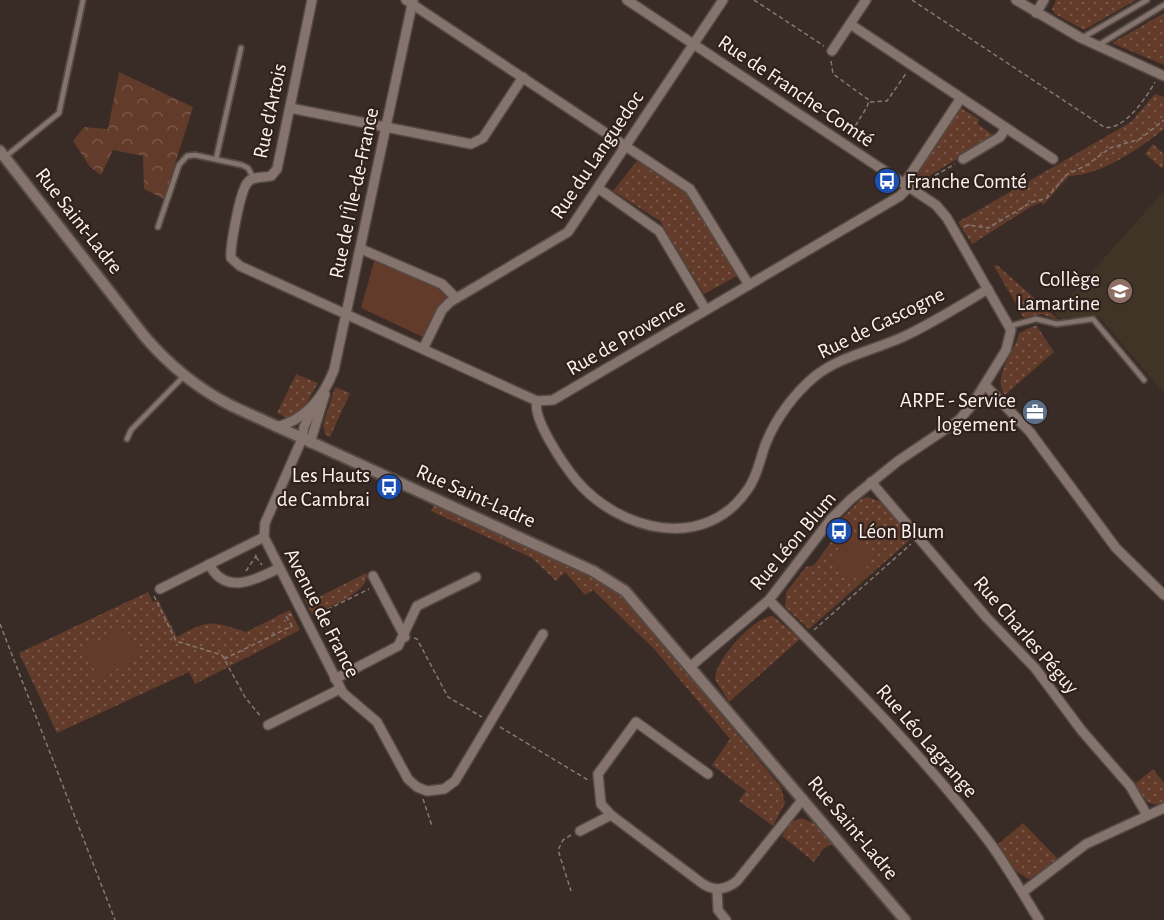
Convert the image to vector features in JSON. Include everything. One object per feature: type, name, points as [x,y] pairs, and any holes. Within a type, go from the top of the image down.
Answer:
[{"type":"street","name":"Rue d'Artois","points":[[312,0],[276,171],[271,176],[254,179],[247,183],[243,191],[231,250],[234,261],[347,314]]},
{"type":"street","name":"Rue de Franche-Comté","points":[[627,0],[908,187]]},
{"type":"street","name":"Rue du Languedoc","points":[[423,349],[442,310],[456,298],[563,236],[598,188],[723,0]]},
{"type":"street","points":[[832,51],[866,0]]},
{"type":"street","points":[[1016,0],[1096,46],[1162,75]]},
{"type":"street","points":[[1036,13],[1044,0]]},
{"type":"street","points":[[412,1],[694,193],[749,285]]},
{"type":"street","name":"Rue de l'Île-de-France","points":[[306,441],[334,370],[412,1]]},
{"type":"street","points":[[850,24],[1053,159]]},
{"type":"street","points":[[290,108],[467,144],[476,143],[483,138],[524,76]]},
{"type":"street","name":"Rue de Provence","points":[[537,400],[553,400],[900,196],[908,187],[961,98]]},
{"type":"street","points":[[963,159],[1000,137],[1006,128]]},
{"type":"street","name":"Rue Saint-Ladre","points":[[2,156],[145,337],[184,376],[220,400],[276,427],[610,580],[637,603],[905,920]]},
{"type":"street","points":[[908,187],[940,209],[1010,326]]},
{"type":"street","points":[[598,188],[659,231],[706,310]]},
{"type":"street","points":[[361,249],[442,285],[456,298]]},
{"type":"street","name":"Rue de Gascogne","points":[[537,400],[536,416],[563,461],[579,483],[597,500],[626,518],[645,526],[663,529],[691,528],[715,519],[729,510],[747,491],[771,432],[792,400],[812,379],[841,361],[913,332],[988,289]]},
{"type":"street","points":[[347,314],[537,400]]},
{"type":"street","name":"Rue Léon Blum","points":[[690,666],[770,600],[837,513],[871,482],[959,420],[985,385],[1006,350],[1010,339],[1010,326]]},
{"type":"street","points":[[985,385],[1030,432],[1116,548],[1164,595]]},
{"type":"street","name":"Rue de l'Île-de-France","points":[[306,441],[304,427],[314,405],[326,389]]},
{"type":"street","name":"Rue de l'Île-de-France","points":[[276,427],[295,421],[314,405]]},
{"type":"street","name":"Avenue de France","points":[[306,441],[265,523],[264,537],[340,688],[377,722],[408,779],[422,789]]},
{"type":"street","name":"Rue Charles Péguy","points":[[871,482],[981,611],[1035,668],[1082,730],[1130,786],[1147,815]]},
{"type":"street","points":[[160,589],[264,537]]},
{"type":"street","points":[[209,564],[218,576],[247,584],[279,568]]},
{"type":"street","points":[[335,679],[399,646],[417,606],[476,578]]},
{"type":"street","points":[[376,580],[405,637]]},
{"type":"street","name":"Rue Léo Lagrange","points":[[770,600],[947,790],[992,846],[1039,920]]},
{"type":"street","points":[[422,789],[439,790],[453,784],[482,734],[492,723],[543,634]]},
{"type":"street","points":[[268,725],[340,688]]},
{"type":"street","points":[[708,774],[636,722],[600,770],[598,783],[601,804],[611,815],[703,884],[717,889],[737,881],[803,799]]},
{"type":"street","points":[[1023,892],[1079,848],[1164,808]]},
{"type":"street","points":[[580,831],[611,815]]},
{"type":"street","points":[[717,889],[718,910],[726,920]]},
{"type":"lane","points":[[2,156],[59,113],[83,0]]},
{"type":"lane","points":[[1081,38],[1147,0]]},
{"type":"lane","points":[[1096,46],[1164,5]]},
{"type":"lane","points":[[216,159],[241,48]]},
{"type":"lane","points":[[158,227],[184,158],[195,155],[246,166],[254,179]]},
{"type":"lane","points":[[1010,326],[1036,319],[1057,324],[1093,319],[1144,380]]},
{"type":"lane","points":[[128,439],[131,430],[184,376]]},
{"type":"path","points":[[754,0],[832,51],[830,67],[833,74],[868,97],[869,102],[844,144]]},
{"type":"path","points":[[912,0],[1104,127],[1114,127],[1122,122],[1162,75]]},
{"type":"path","points":[[869,102],[887,101],[911,65]]},
{"type":"path","points":[[955,232],[968,225],[988,228],[1032,202],[1047,198],[1066,175],[1087,165],[1110,148],[1140,139],[1164,120]]},
{"type":"path","points":[[908,187],[963,159]]},
{"type":"path","points":[[822,532],[841,544]]},
{"type":"path","points":[[806,637],[918,537]]},
{"type":"path","points":[[247,584],[247,568],[256,556],[254,542]]},
{"type":"path","points":[[225,659],[292,626],[286,616],[294,612],[300,623],[376,580]]},
{"type":"path","points":[[160,589],[152,592],[176,641],[218,652],[225,659],[245,697],[268,725]]},
{"type":"path","points":[[0,624],[115,920]]},
{"type":"path","points":[[405,637],[417,639],[448,697],[582,778],[598,783]]},
{"type":"path","points":[[422,789],[424,806],[432,826]]},
{"type":"path","points":[[571,891],[558,850],[562,840],[580,831]]},
{"type":"shaded area","name":"Collège Lamartine","points":[[1164,191],[1164,393],[1100,318],[1091,315],[1061,319],[1055,313]]},
{"type":"green space","points":[[1056,0],[1136,0],[1084,30],[1055,14],[1052,9]]},
{"type":"green space","points":[[1164,13],[1164,65],[1112,43]]},
{"type":"green space","points":[[119,72],[193,107],[164,199],[144,189],[143,156],[113,150],[101,175],[90,167],[73,141],[84,127],[108,129]]},
{"type":"green space","points":[[1155,94],[1164,97],[1164,129],[1143,145],[1107,166],[1081,175],[1069,176],[1043,205],[1042,202],[1032,206],[972,244],[958,222],[1131,122]]},
{"type":"green space","points":[[961,108],[979,119],[978,124],[994,136],[921,181],[913,177],[957,110]]},
{"type":"green space","points":[[1153,144],[1164,154],[1163,169],[1145,154]]},
{"type":"green space","points":[[637,161],[689,193],[737,276],[704,294],[660,221],[613,191]]},
{"type":"green space","points":[[375,258],[443,288],[448,296],[441,302],[423,337],[361,308]]},
{"type":"green space","points":[[997,265],[1059,320],[1041,314],[1024,318],[994,266]]},
{"type":"green space","points":[[1036,325],[1054,352],[1005,395],[1001,388],[1001,380],[1005,364],[1019,333]]},
{"type":"green space","points":[[296,374],[318,383],[305,406],[288,418],[277,413]]},
{"type":"green space","points":[[335,387],[350,393],[330,437],[325,434],[323,425]]},
{"type":"green space","points":[[867,497],[882,502],[912,538],[809,629],[785,607],[786,592],[806,567],[814,565],[840,530],[842,518],[861,499]]},
{"type":"green space","points":[[434,505],[601,581],[625,598],[704,690],[705,695],[781,787],[785,803],[773,826],[739,801],[746,791],[712,765],[730,739],[654,649],[593,590],[585,595],[565,572],[556,581],[532,558],[431,511]]},
{"type":"green space","points":[[847,536],[875,555],[858,580],[830,561]]},
{"type":"green space","points":[[366,573],[366,580],[356,593],[312,614],[304,599],[312,595],[317,598]]},
{"type":"green space","points":[[148,592],[153,602],[158,600],[177,637],[197,627],[210,624],[246,632],[290,610],[300,630],[195,684],[189,672],[57,733],[19,653]]},
{"type":"green space","points":[[773,616],[800,639],[729,702],[715,679],[721,661],[746,631],[765,618]]},
{"type":"green space","points":[[126,628],[140,658],[98,678],[84,648]]},
{"type":"green space","points":[[1153,769],[1164,783],[1164,803],[1150,803],[1135,784]]},
{"type":"green space","points":[[801,818],[816,824],[833,844],[824,848],[814,862],[782,836],[791,822]]},
{"type":"green space","points":[[1023,823],[1058,859],[1037,876],[1028,879],[1016,871],[997,845]]},
{"type":"place","name":"Franche Comté","points":[[887,181]]},
{"type":"place","name":"Collège Lamartine","points":[[1120,291]]},
{"type":"place","name":"ARPE - Service logement","points":[[1035,412]]},
{"type":"place","name":"Les Hauts de Cambrai","points":[[389,487]]},
{"type":"place","name":"Léon Blum","points":[[839,531]]}]
